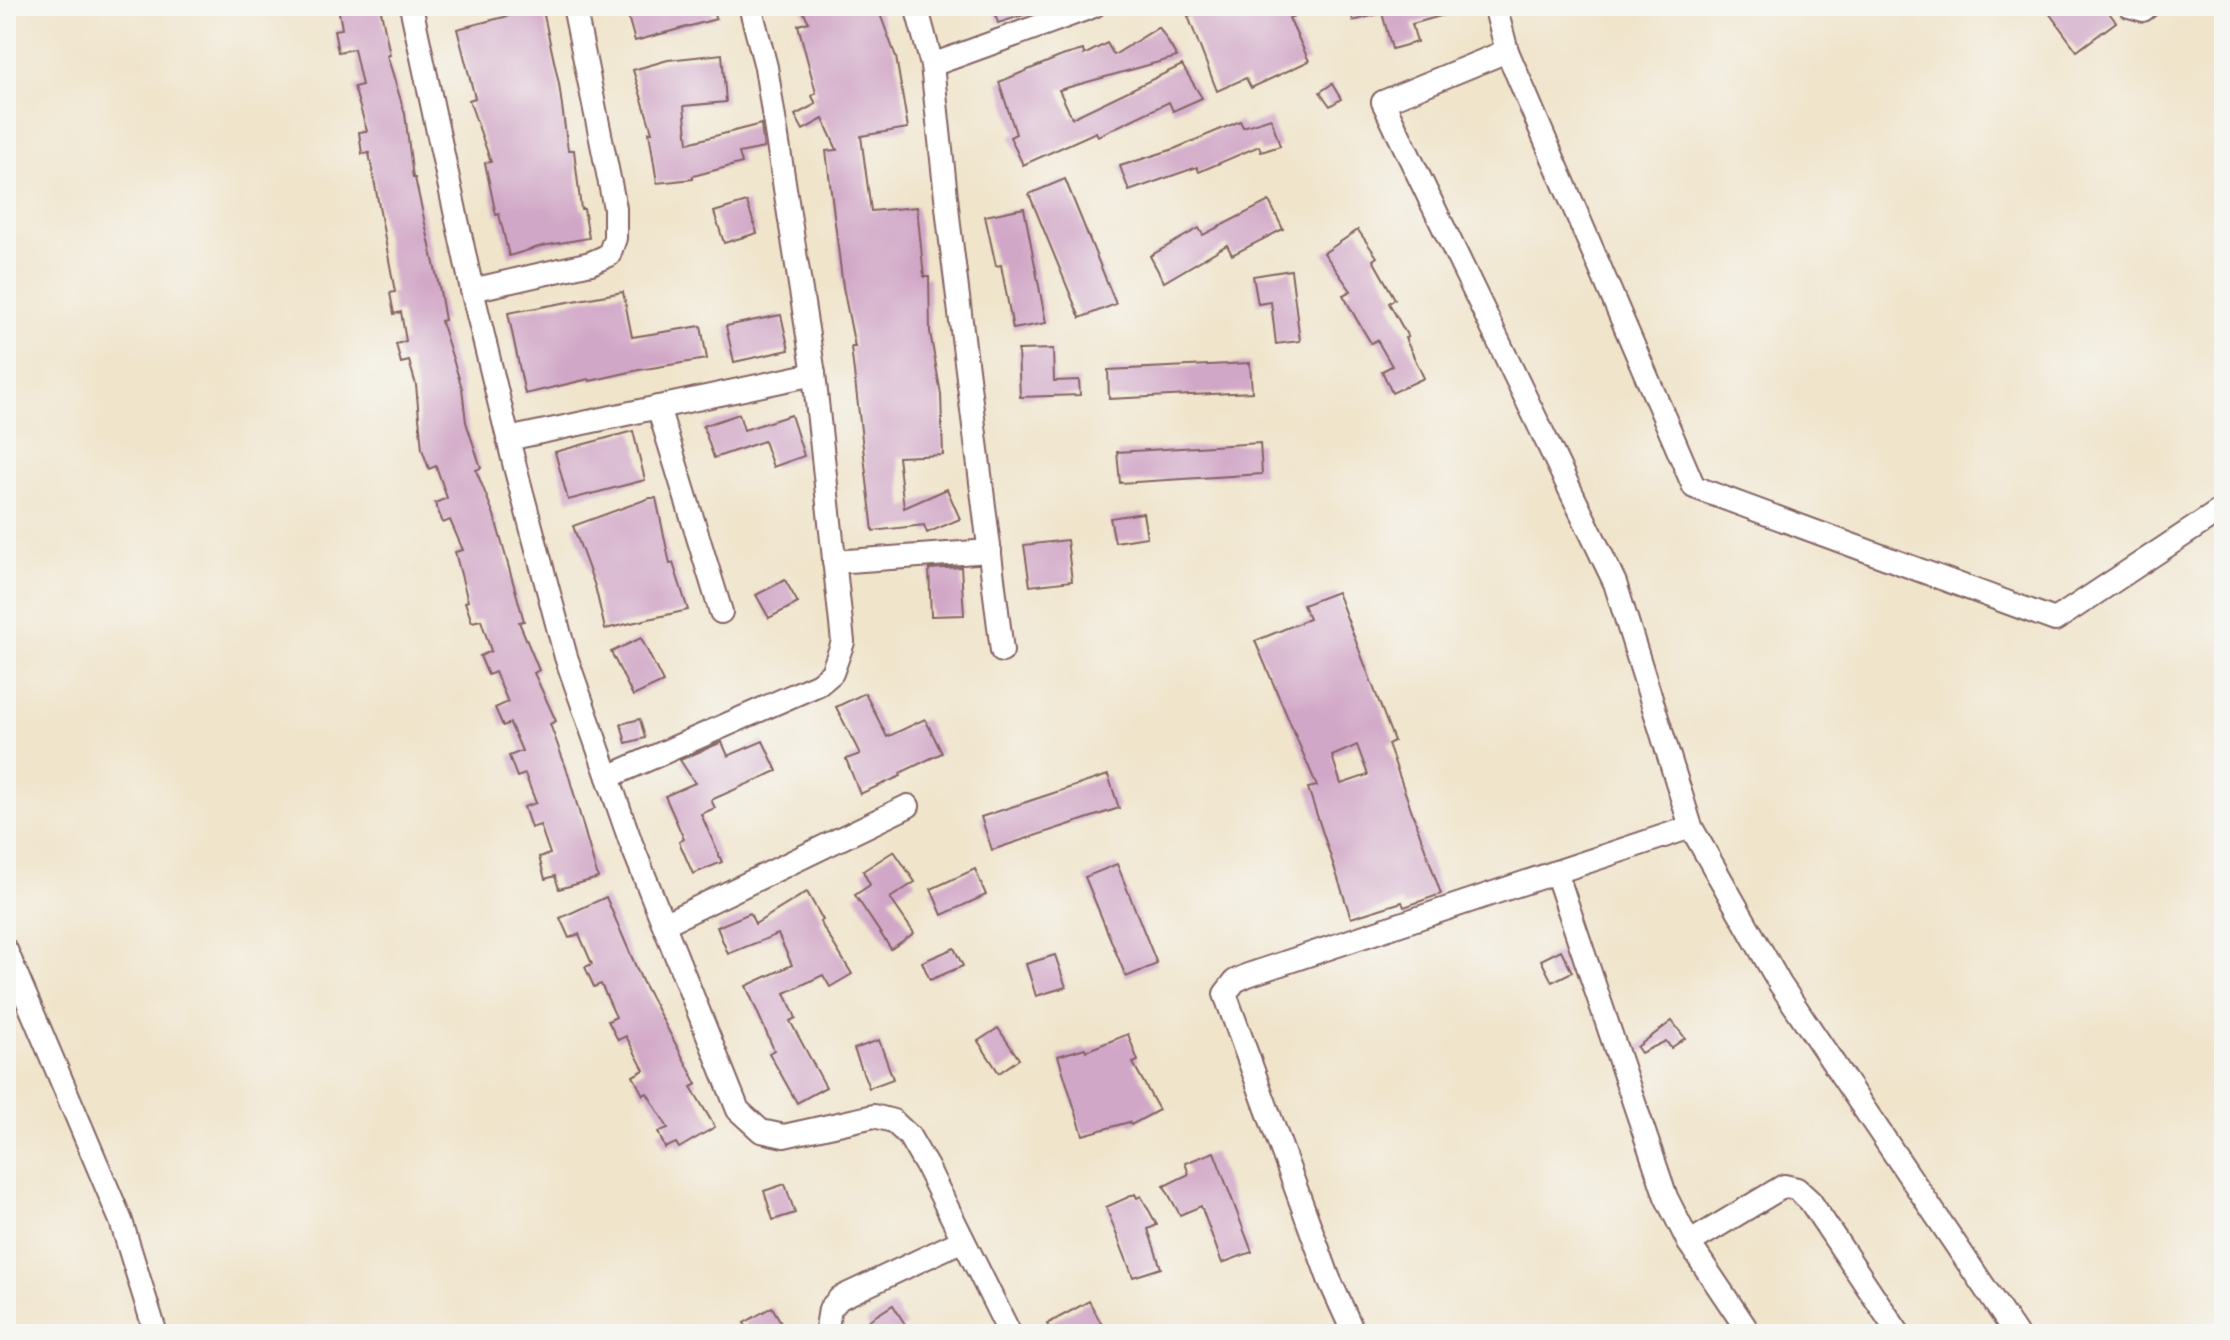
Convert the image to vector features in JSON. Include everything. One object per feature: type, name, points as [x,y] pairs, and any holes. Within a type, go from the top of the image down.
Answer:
[{"type":"street","points":[[411,6],[472,290],[566,657],[608,777],[738,1110],[761,1131],[784,1136],[874,1116],[893,1121],[909,1136],[1010,1334]]},
{"type":"street","points":[[472,290],[591,263],[609,255],[615,238],[615,208],[574,6]]},
{"type":"street","points":[[608,777],[819,684],[832,673],[843,642],[814,374],[766,67],[750,6]]},
{"type":"street","points":[[916,6],[932,65],[1002,651]]},
{"type":"street","points":[[932,65],[1068,10],[1094,6]]},
{"type":"street","points":[[1495,6],[1507,51],[1694,487],[2055,620],[2224,508]]},
{"type":"street","points":[[2129,6],[2143,10],[2148,6]]},
{"type":"street","points":[[1507,51],[1383,102],[1615,583],[1691,827],[1780,984],[2016,1334]]},
{"type":"street","points":[[508,439],[814,374]]},
{"type":"street","points":[[658,407],[721,612]]},
{"type":"street","points":[[834,562],[990,551]]},
{"type":"street","points":[[664,924],[908,806]]},
{"type":"street","points":[[1354,1334],[1329,1279],[1225,994],[1235,981],[1248,975],[1691,827]]},
{"type":"street","points":[[1556,872],[1666,1197],[1689,1243],[1750,1334]]},
{"type":"street","points":[[6,950],[121,1221],[156,1334]]},
{"type":"street","points":[[1689,1243],[1784,1186],[1797,1189],[1810,1201],[1899,1334]]},
{"type":"street","points":[[826,1334],[830,1309],[840,1298],[963,1240]]},
{"type":"building","points":[[338,6],[380,6],[390,55],[387,55],[405,114],[413,178],[440,291],[445,320],[441,321],[462,388],[466,422],[481,468],[476,470],[494,515],[524,621],[519,622],[539,670],[534,673],[556,721],[550,724],[568,773],[598,878],[559,889],[555,876],[545,879],[539,857],[550,854],[540,825],[531,828],[524,807],[536,803],[525,774],[517,777],[509,756],[522,751],[510,723],[503,726],[495,708],[508,702],[495,672],[488,675],[480,656],[491,651],[481,620],[472,622],[465,602],[468,601],[455,552],[463,550],[450,520],[443,523],[435,503],[447,498],[436,466],[429,469],[422,449],[416,385],[409,361],[401,363],[396,344],[406,341],[401,312],[394,314],[390,293],[395,292],[369,153],[362,154],[359,132],[367,131],[354,87],[362,85],[354,49],[338,52],[334,30],[342,29]]},
{"type":"building","points":[[542,6],[559,84],[568,150],[574,150],[581,209],[584,209],[589,238],[542,246],[509,256],[485,163],[491,162],[469,100],[475,98],[457,29],[508,16],[507,12]]},
{"type":"building","points":[[625,6],[709,6],[716,19],[635,41]]},
{"type":"building","points":[[800,6],[877,6],[896,57],[908,128],[861,136],[871,211],[917,207],[924,277],[929,277],[930,332],[941,394],[943,455],[898,457],[904,508],[947,489],[960,519],[927,533],[924,525],[873,531],[851,347],[855,347],[843,287],[826,151],[837,150],[823,119],[803,130],[795,115],[816,104],[812,96],[816,93],[798,25],[809,22]]},
{"type":"building","points":[[993,6],[1042,6],[1043,9],[998,23]]},
{"type":"building","points":[[1215,6],[1318,6],[1289,18],[1309,61],[1251,88],[1246,78],[1217,91],[1188,16]]},
{"type":"building","points":[[1349,6],[1462,6],[1462,10],[1412,24],[1417,42],[1392,49],[1382,13],[1353,21]]},
{"type":"building","points":[[2044,6],[2104,6],[2116,22],[2077,51]]},
{"type":"building","points":[[1159,27],[1177,57],[1059,90],[1072,118],[1182,65],[1202,98],[1173,111],[1169,102],[1098,136],[1096,132],[1023,165],[1010,137],[1016,134],[999,82],[1062,56],[1083,50],[1084,55],[1107,43],[1114,55]]},
{"type":"building","points":[[722,54],[726,102],[684,106],[688,143],[761,124],[764,148],[739,153],[742,163],[693,176],[693,179],[657,183],[649,132],[652,132],[633,70],[668,60]]},
{"type":"building","points":[[1332,84],[1341,99],[1330,106],[1320,92]]},
{"type":"building","points":[[1271,118],[1280,146],[1261,152],[1259,146],[1199,172],[1197,167],[1129,191],[1120,166],[1174,149],[1240,121],[1243,127]]},
{"type":"building","points":[[1065,179],[1116,304],[1080,318],[1029,194]]},
{"type":"building","points":[[1269,201],[1283,229],[1232,255],[1227,245],[1164,282],[1150,256],[1199,228],[1203,235]]},
{"type":"building","points":[[747,202],[757,233],[724,243],[714,212]]},
{"type":"building","points":[[1024,208],[1046,323],[1013,329],[1001,265],[996,266],[985,216]]},
{"type":"building","points":[[1358,230],[1377,257],[1373,260],[1395,299],[1389,303],[1408,337],[1405,338],[1424,378],[1392,393],[1382,371],[1392,366],[1377,340],[1371,343],[1357,320],[1343,295],[1351,291],[1324,253]]},
{"type":"building","points":[[1291,270],[1300,341],[1276,344],[1271,302],[1258,304],[1253,276]]},
{"type":"building","points":[[623,292],[632,337],[701,326],[707,359],[589,379],[525,394],[508,313]]},
{"type":"building","points":[[781,315],[789,350],[734,362],[726,326]]},
{"type":"building","points":[[1053,349],[1054,381],[1079,380],[1080,395],[1020,397],[1018,350]]},
{"type":"building","points":[[1250,363],[1252,392],[1109,399],[1108,370]]},
{"type":"building","points":[[739,414],[744,430],[791,415],[804,456],[773,467],[764,441],[714,458],[703,426]]},
{"type":"building","points":[[633,431],[645,480],[568,500],[555,452]]},
{"type":"building","points":[[1260,443],[1262,474],[1120,483],[1117,452]]},
{"type":"building","points":[[656,498],[670,564],[673,563],[688,610],[605,629],[595,586],[573,526]]},
{"type":"building","points":[[1143,513],[1147,537],[1115,542],[1110,518]]},
{"type":"building","points":[[1067,540],[1072,581],[1030,586],[1024,545]]},
{"type":"building","points":[[961,567],[964,615],[931,616],[929,569]]},
{"type":"building","points":[[785,580],[798,603],[769,618],[756,595]]},
{"type":"building","points":[[1337,592],[1394,741],[1388,744],[1441,894],[1404,907],[1402,902],[1351,918],[1308,788],[1317,786],[1255,641],[1309,619],[1303,605]],"holes":[[[1357,745],[1368,775],[1341,784],[1332,756]]]},
{"type":"building","points":[[641,638],[663,682],[633,696],[611,652]]},
{"type":"building","points":[[865,693],[887,737],[925,719],[942,753],[860,794],[846,759],[860,754],[836,707]]},
{"type":"building","points":[[640,719],[645,738],[626,743],[621,724]]},
{"type":"building","points":[[763,741],[777,771],[711,800],[715,808],[701,814],[722,862],[693,874],[679,842],[684,839],[665,796],[695,783],[680,760],[722,742],[728,756]]},
{"type":"building","points":[[1108,775],[1119,808],[992,850],[981,817]]},
{"type":"building","points":[[894,851],[915,882],[890,898],[914,933],[891,949],[855,895],[870,885],[863,871]]},
{"type":"building","points":[[1117,864],[1157,964],[1126,977],[1085,877]]},
{"type":"building","points":[[975,869],[986,895],[942,915],[931,889]]},
{"type":"building","points":[[807,892],[823,920],[820,922],[852,974],[830,987],[823,975],[785,993],[796,1018],[790,1021],[826,1087],[797,1103],[769,1053],[774,1050],[746,986],[792,965],[778,934],[728,954],[717,927],[750,913],[755,924]]},
{"type":"building","points":[[606,897],[642,981],[697,1084],[691,1087],[715,1127],[679,1148],[676,1143],[665,1148],[658,1132],[668,1128],[633,1076],[644,1070],[626,1036],[618,1040],[608,1021],[616,1017],[601,984],[594,987],[585,967],[592,964],[579,934],[569,938],[560,918]]},
{"type":"building","points":[[954,948],[963,966],[930,980],[922,962]]},
{"type":"building","points":[[1561,950],[1572,972],[1552,982],[1541,960]]},
{"type":"building","points":[[1055,955],[1066,987],[1036,996],[1026,964]]},
{"type":"building","points":[[1672,1021],[1685,1038],[1671,1048],[1666,1041],[1641,1053],[1637,1047]]},
{"type":"building","points":[[998,1028],[1019,1059],[999,1073],[978,1041]]},
{"type":"building","points":[[1128,1034],[1138,1061],[1133,1063],[1159,1110],[1131,1125],[1129,1122],[1083,1135],[1058,1056],[1085,1048],[1086,1051]]},
{"type":"building","points":[[879,1040],[893,1079],[869,1088],[854,1049]]},
{"type":"building","points":[[1214,1152],[1252,1252],[1222,1263],[1201,1206],[1180,1215],[1164,1186],[1189,1174],[1185,1163]]},
{"type":"building","points":[[785,1184],[795,1213],[773,1220],[764,1191]]},
{"type":"building","points":[[1135,1194],[1137,1198],[1141,1196],[1157,1225],[1148,1229],[1161,1268],[1133,1277],[1106,1207]]},
{"type":"building","points":[[1089,1301],[1107,1334],[1052,1334],[1047,1324]]},
{"type":"building","points":[[893,1305],[906,1326],[894,1334],[873,1334],[866,1322]]},
{"type":"building","points":[[772,1307],[788,1334],[750,1334],[744,1323]]}]
